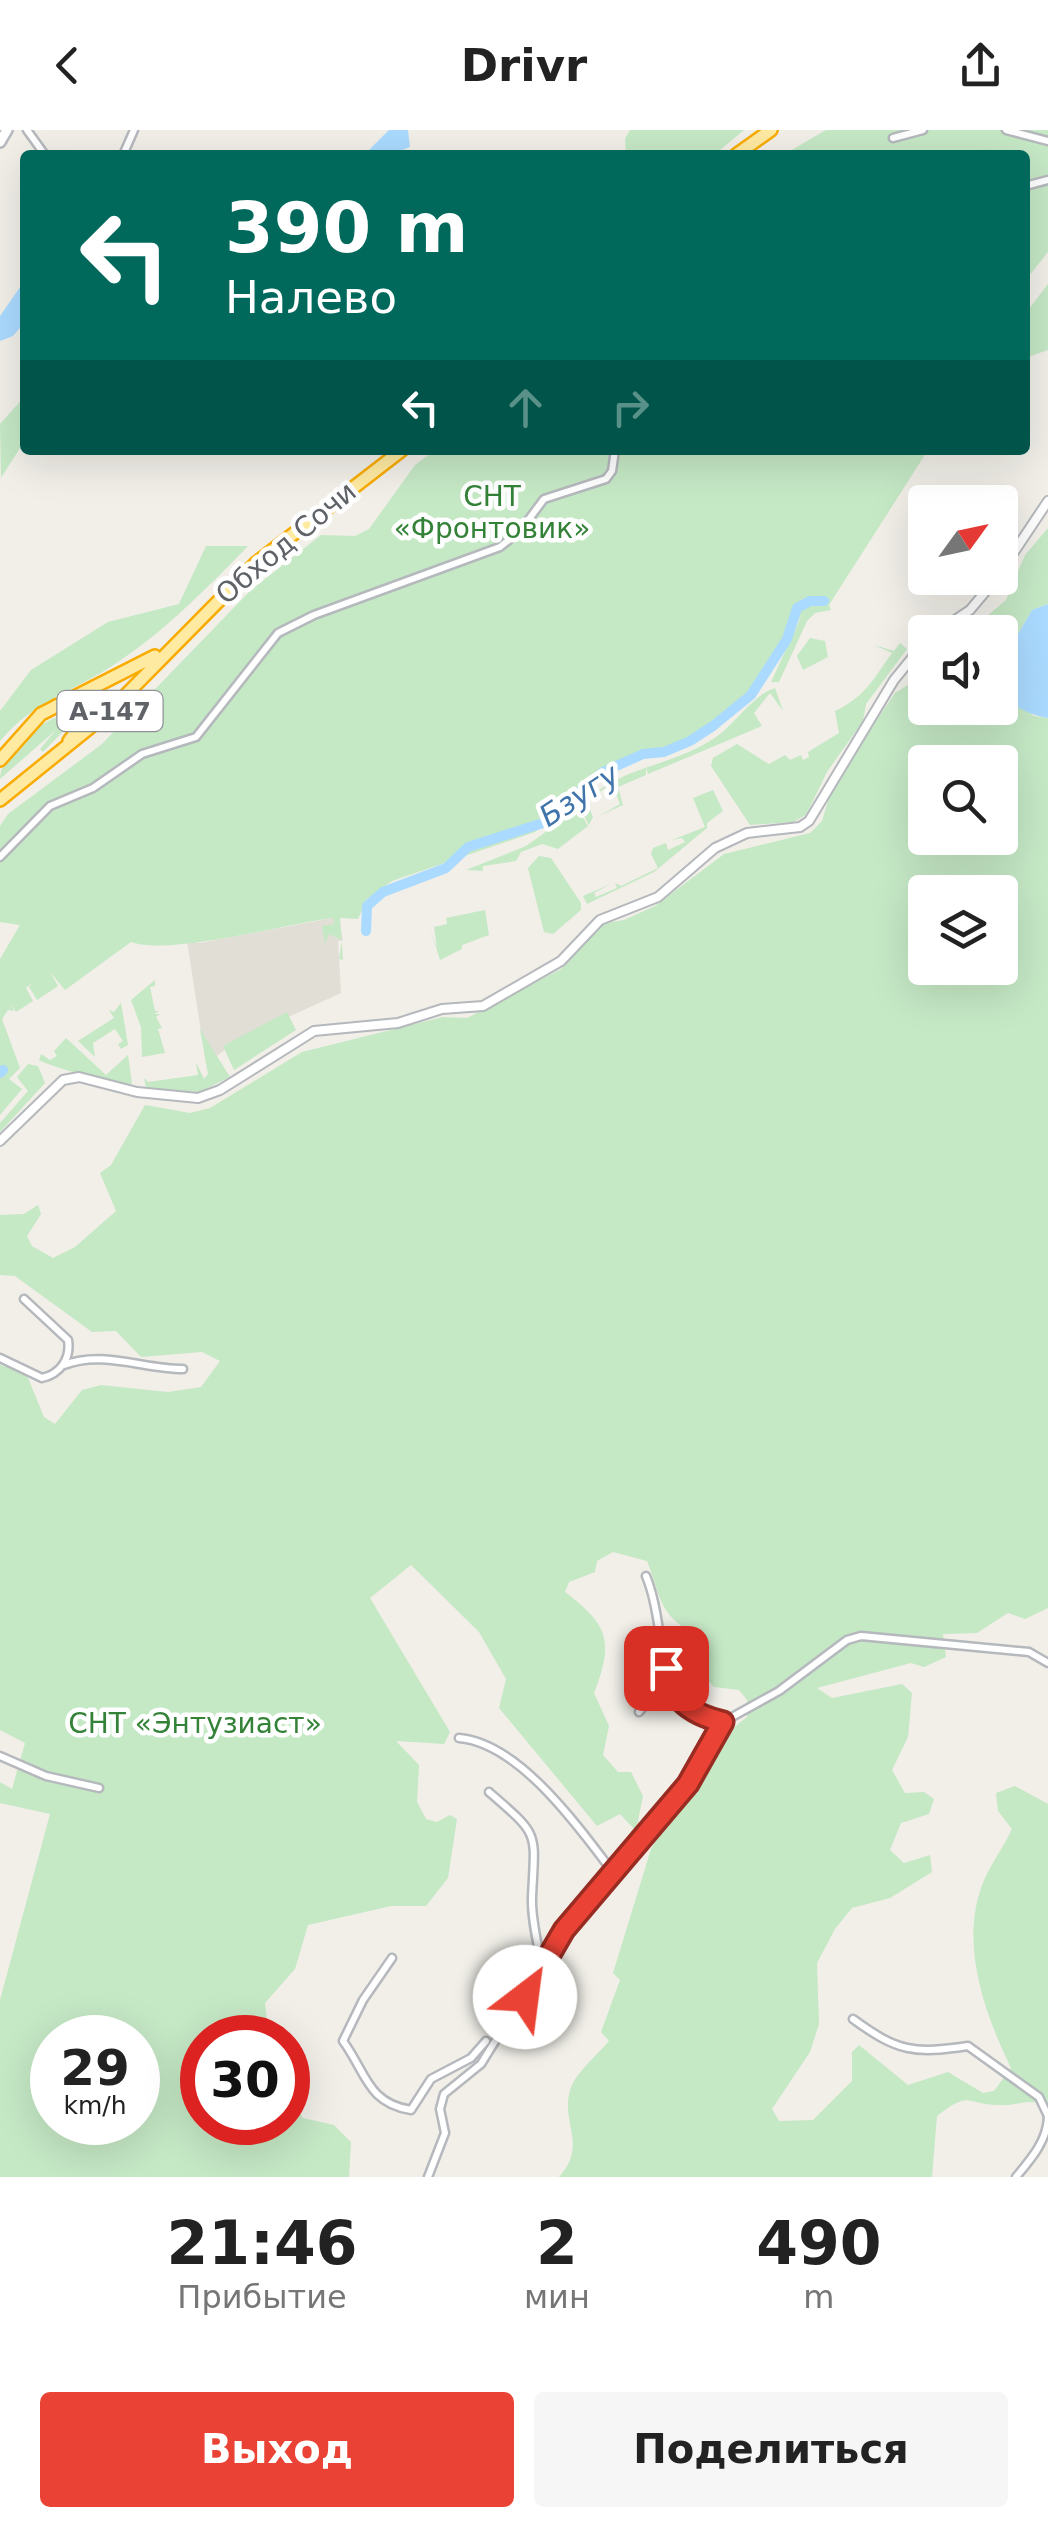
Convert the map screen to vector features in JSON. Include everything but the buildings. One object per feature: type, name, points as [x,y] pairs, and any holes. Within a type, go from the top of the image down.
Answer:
[{"type":"highway","points":[[743,150],[771,130]]},
{"type":"highway","name":"Обход Сочи","points":[[0,800],[79,740],[298,526],[395,455]]},
{"type":"highway","name":"Обход Сочи","points":[[0,760],[32,722],[50,708],[139,666],[176,642]]},
{"type":"highway","name":"А-147","points":[[36,771],[80,727],[79,716],[68,706],[50,708]]},
{"type":"main road","points":[[0,142],[8,130]]},
{"type":"street","points":[[894,138],[923,130]]},
{"type":"street","points":[[1006,130],[1048,141]]},
{"type":"street","points":[[0,857],[50,806],[92,788],[142,754],[196,737],[278,633],[314,615],[500,547],[520,531],[544,499],[606,478],[612,471],[614,455]]},
{"type":"street","points":[[1018,545],[1048,501]]},
{"type":"street","points":[[962,615],[982,595]]},
{"type":"street","points":[[0,1140],[63,1080],[79,1078],[136,1092],[198,1098],[220,1090],[314,1031],[387,1025],[442,1009],[483,1006],[561,961],[600,920],[658,897],[715,848],[747,833],[800,827],[809,822],[908,663]]},
{"type":"street","points":[[24,1299],[68,1340],[70,1350],[62,1365]]},
{"type":"street","points":[[0,1358],[42,1378],[62,1365],[108,1358],[150,1369],[183,1369]]},
{"type":"street","points":[[646,1576],[660,1615],[671,1686],[678,1699],[698,1716],[723,1722]]},
{"type":"street","points":[[428,2177],[445,2133],[440,2109],[444,2094],[481,2064],[564,1930],[615,1875],[688,1784],[723,1722],[779,1690],[847,1640],[861,1636],[1028,1652],[1048,1663]]},
{"type":"street","points":[[646,1683],[666,1668]]},
{"type":"street","points":[[639,1712],[658,1689],[671,1686]]},
{"type":"street","points":[[459,1738],[494,1748],[525,1773],[567,1812],[615,1875]]},
{"type":"street","points":[[0,1756],[46,1776],[99,1788]]},
{"type":"street","points":[[488,1792],[526,1824],[536,1842],[532,1897],[543,1968]]},
{"type":"street","points":[[392,1958],[363,2000],[343,2040],[374,2095],[384,2103],[411,2110],[432,2079],[471,2058],[486,2040]]},
{"type":"street","points":[[853,2020],[904,2050],[926,2053],[968,2046],[1039,2097],[1048,2116],[1036,2152],[1016,2177]]},
{"type":"shaded area","points":[[338,917],[343,940],[338,941],[341,993],[238,1040],[206,1064],[187,941],[200,943]]},
{"type":"green space","points":[[630,130],[744,130],[720,150],[626,150]]},
{"type":"green space","points":[[826,130],[1048,130],[1048,252],[1030,275],[1030,150],[792,150]]},
{"type":"green space","points":[[1048,284],[1048,350],[1030,356],[1030,307]]},
{"type":"green space","points":[[20,402],[20,448],[1,478],[0,424]]},
{"type":"green space","name":"СНТ «Фронтовик»","points":[[428,455],[925,455],[829,605],[831,610],[815,613],[807,621],[779,682],[771,682],[802,615],[759,691],[718,728],[670,754],[641,759],[610,773],[535,832],[392,881],[367,899],[358,919],[340,918],[342,940],[329,934],[325,944],[322,926],[334,924],[333,918],[200,942],[131,942],[65,990],[50,972],[58,986],[37,1000],[29,987],[32,983],[26,988],[33,1001],[16,1012],[10,1003],[14,1011],[8,1010],[2,1019],[20,1068],[9,1079],[22,1089],[0,1115],[0,959],[20,925],[0,922],[0,826],[8,814],[102,744],[251,590],[321,535],[355,536],[369,529],[415,465]]},
{"type":"green space","points":[[1048,528],[1048,604],[1032,610],[1018,634],[1018,615],[988,615],[1008,595],[1018,595],[1018,572],[1025,555]]},
{"type":"green space","points":[[206,546],[248,546],[151,638],[99,674],[41,706],[0,741],[0,711],[31,670],[108,622],[179,604]]},
{"type":"green space","points":[[810,638],[825,641],[828,657],[803,670],[797,656]]},
{"type":"green space","points":[[900,643],[907,649],[866,704],[863,721],[827,772],[806,815],[793,822],[750,825],[711,766],[713,758],[737,744],[769,764],[785,755],[790,760],[801,755],[803,760],[809,757],[808,752],[839,733],[835,711],[863,692],[892,653],[874,645],[894,651]]},
{"type":"green space","name":"СНТ «Энтузиаст»","points":[[908,685],[908,725],[1018,725],[1018,705],[1034,716],[1048,718],[1048,1608],[1025,1619],[1008,1613],[977,1633],[943,1634],[946,1657],[924,1667],[911,1663],[817,1688],[832,1698],[902,1684],[912,1693],[908,1737],[892,1770],[905,1793],[924,1792],[934,1799],[929,1814],[901,1823],[890,1850],[904,1863],[930,1855],[932,1872],[890,1898],[852,1908],[835,1929],[817,1963],[819,2024],[810,2052],[772,2109],[779,2121],[813,2120],[852,2081],[852,2052],[859,2045],[908,2085],[948,2072],[983,2093],[994,2091],[1011,2068],[983,1998],[974,1950],[974,1925],[985,1878],[1012,1829],[998,1811],[996,1793],[1015,1786],[1048,1804],[1048,2106],[968,2100],[948,2108],[937,2116],[932,2177],[559,2177],[572,2153],[568,2098],[579,2074],[609,2041],[601,2032],[620,1980],[613,1973],[651,1849],[716,1742],[747,1717],[747,1700],[739,1690],[714,1687],[702,1674],[700,1648],[664,1607],[647,1561],[613,1552],[597,1561],[595,1572],[569,1582],[565,1592],[590,1614],[603,1635],[604,1659],[594,1693],[609,1726],[603,1755],[618,1772],[631,1772],[643,1796],[636,1831],[620,1814],[597,1826],[499,1708],[506,1679],[479,1632],[411,1565],[370,1598],[450,1732],[444,1744],[396,1741],[419,1765],[417,1802],[426,1819],[437,1822],[450,1815],[457,1819],[448,1878],[426,1906],[391,1906],[308,1925],[295,1969],[265,2003],[266,2015],[180,2015],[180,2145],[310,2145],[310,2120],[334,2125],[351,2142],[349,2177],[0,2177],[0,2000],[50,1814],[0,1803],[0,1782],[12,1789],[25,1743],[0,1730],[0,1365],[26,1373],[44,1417],[55,1424],[82,1390],[101,1385],[168,1392],[201,1387],[220,1361],[202,1352],[141,1357],[116,1331],[92,1332],[15,1276],[0,1275],[0,1215],[24,1214],[38,1205],[41,1214],[27,1236],[32,1246],[53,1258],[75,1247],[116,1211],[100,1173],[111,1165],[145,1105],[190,1113],[210,1108],[302,1052],[443,1017],[467,1018],[561,969],[605,923],[624,920],[655,906],[724,854],[810,833],[822,821],[833,784],[895,693]]},
{"type":"green space","points":[[775,688],[783,711],[770,693],[754,713],[762,726],[648,774],[646,768],[716,737],[760,696]]},
{"type":"green space","points":[[60,716],[70,724],[43,752],[40,749],[56,730],[0,779],[6,760],[21,741]]},
{"type":"green space","points":[[646,768],[646,775],[618,787],[623,805],[599,816],[620,804],[616,793],[611,794],[606,787],[587,802],[593,817],[589,825],[579,807],[612,782]]},
{"type":"green space","points":[[713,790],[723,811],[707,823],[707,828],[654,872],[587,904],[583,896],[611,884],[594,893],[596,897],[617,888],[615,883],[621,886],[658,868],[651,854],[653,848],[666,843],[668,850],[685,842],[682,838],[672,840],[705,827],[693,798]]},
{"type":"green space","points":[[578,809],[588,826],[558,849],[542,844],[521,852],[516,861],[483,866],[483,871],[466,870],[526,846]]},
{"type":"green space","points":[[539,856],[551,858],[581,903],[581,910],[553,934],[544,932],[528,868]]},
{"type":"green space","points":[[485,910],[489,935],[462,945],[462,949],[440,960],[430,928],[437,948],[434,927],[447,924],[446,918]]},
{"type":"green space","points":[[155,980],[155,986],[150,987],[155,1011],[159,1011],[154,1014],[160,1014],[156,1017],[162,1028],[158,1029],[165,1053],[142,1057],[141,1027],[131,1000]]},
{"type":"green space","points":[[121,1003],[128,1045],[121,1049],[118,1044],[123,1041],[115,1029],[93,1043],[95,1057],[78,1041],[114,1018],[109,1010],[114,1012]]},
{"type":"green space","points":[[287,1012],[296,1030],[234,1070],[223,1046]]},
{"type":"green space","points":[[200,1029],[230,1077],[199,1092],[146,1088],[144,1078],[148,1082],[198,1075],[196,1062],[204,1079],[208,1074]]},
{"type":"green space","points":[[66,1038],[106,1075],[128,1055],[132,1084],[85,1075],[39,1060],[41,1054],[50,1060],[57,1056],[54,1051]]},
{"type":"green space","points":[[28,1064],[38,1066],[45,1083],[0,1132],[0,1123],[28,1091],[17,1077]]},
{"type":"water","points":[[389,130],[408,130],[410,147],[369,150]]},
{"type":"water","points":[[20,287],[20,328],[0,341],[0,316]]},
{"type":"water","points":[[1048,604],[1048,718],[1018,707],[1018,634],[1032,610]]},
{"type":"waterway","name":"Бзугу","points":[[366,931],[367,906],[383,892],[446,868],[468,847],[543,823],[603,772],[643,754],[664,752],[713,726],[751,695],[787,639],[797,608],[810,601],[824,601]]},
{"type":"waterway","name":"Бзугу","points":[[0,1073],[3,1070]]},
{"type":"route","points":[[525,1997],[564,1930],[615,1875],[704,1762],[723,1722],[698,1716],[678,1699],[666,1668]]}]
